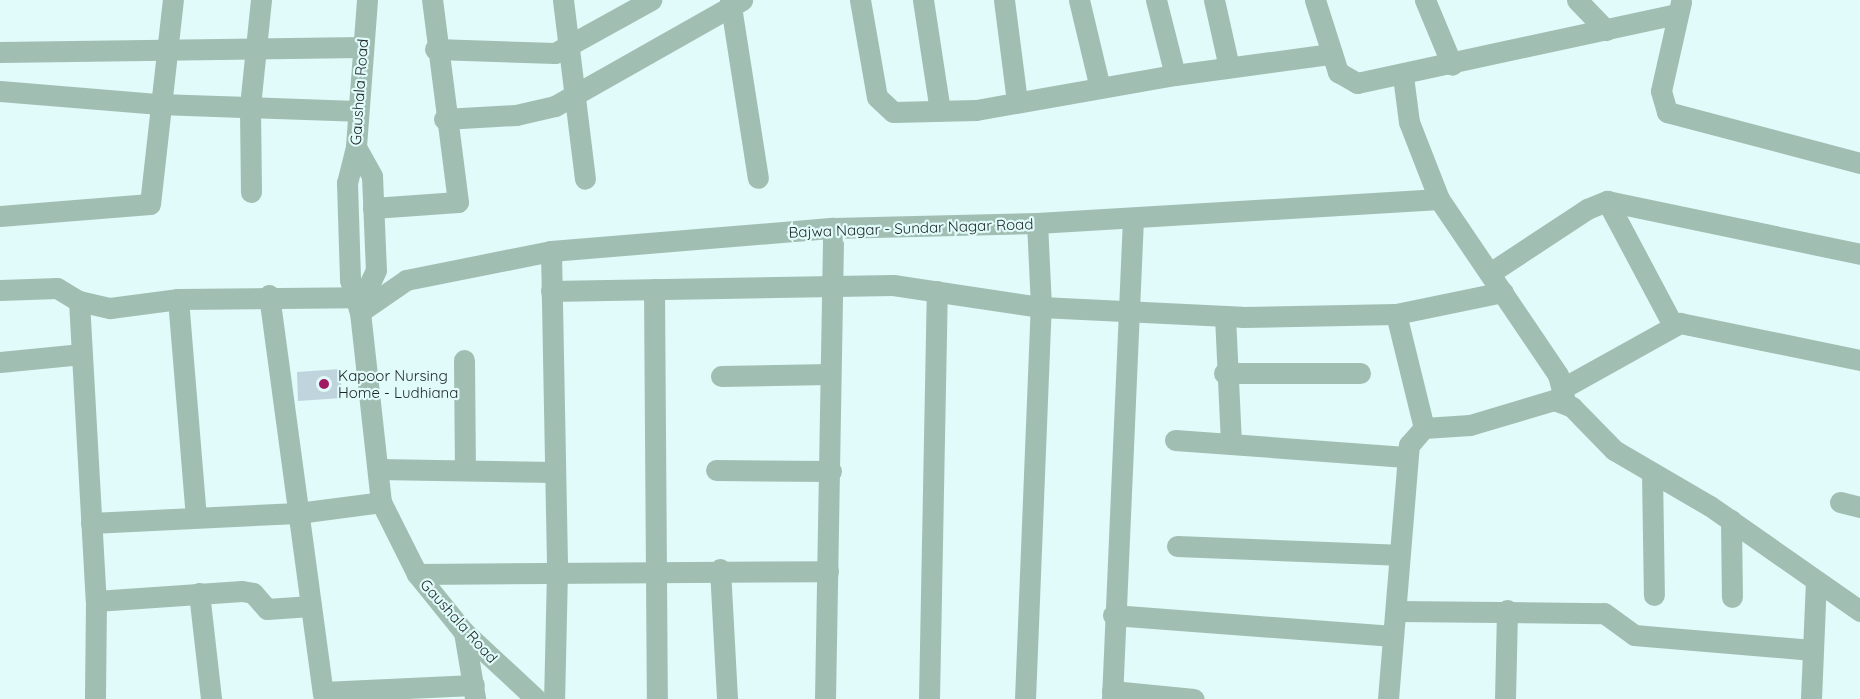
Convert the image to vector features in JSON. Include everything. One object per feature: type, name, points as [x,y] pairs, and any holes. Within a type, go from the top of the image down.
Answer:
[{"type":"street","points":[[0,216],[146,207],[153,198],[159,104],[173,0]]},
{"type":"street","points":[[251,192],[250,106],[261,0]]},
{"type":"street","name":"Gaushala Road","points":[[366,0],[356,111],[356,147],[347,183],[356,299],[381,502],[417,574],[464,632],[536,699]]},
{"type":"street","points":[[373,208],[458,202],[444,119],[435,49],[432,0]]},
{"type":"street","points":[[563,0],[577,96],[585,179]]},
{"type":"street","points":[[435,49],[540,56],[569,49],[651,0]]},
{"type":"street","points":[[860,0],[880,104],[893,112],[940,111],[1017,102],[1099,84],[1331,54]]},
{"type":"street","points":[[923,0],[940,111]]},
{"type":"street","points":[[1004,0],[1017,102]]},
{"type":"street","points":[[1079,0],[1099,84]]},
{"type":"street","points":[[1156,0],[1175,75]]},
{"type":"street","points":[[1214,0],[1229,67]]},
{"type":"street","points":[[1315,0],[1331,54],[1348,82],[1403,76],[1452,65],[1606,30],[1679,7],[1661,91],[1667,112],[1860,163]]},
{"type":"street","points":[[1425,0],[1452,65]]},
{"type":"street","points":[[1577,0],[1606,30]]},
{"type":"street","points":[[444,119],[537,112],[577,96],[735,2],[758,178]]},
{"type":"street","points":[[0,52],[362,47]]},
{"type":"street","points":[[1403,76],[1409,122],[1439,199],[1503,292],[1564,395],[1614,450],[1731,520],[1860,611]]},
{"type":"street","points":[[0,91],[159,104],[356,111]]},
{"type":"street","points":[[0,290],[57,288],[79,301],[110,308],[178,298],[269,295],[356,299],[376,270],[372,176],[356,147]]},
{"type":"street","name":"Bajwa Nagar - Sundar Nagar Road","points":[[356,299],[406,280],[551,251],[833,228],[1037,223],[1439,199]]},
{"type":"street","points":[[1490,273],[1587,209],[1607,201],[1860,254]]},
{"type":"street","points":[[1607,201],[1673,324]]},
{"type":"street","points":[[1133,218],[1113,615],[1112,695],[1194,699]]},
{"type":"street","points":[[1025,699],[1041,307],[1037,223]]},
{"type":"street","points":[[825,699],[831,471],[833,228]]},
{"type":"street","points":[[551,251],[557,571],[554,699]]},
{"type":"street","points":[[551,291],[832,286],[937,291],[973,301],[1041,307],[1225,316],[1396,314],[1503,292]]},
{"type":"street","points":[[654,289],[657,699]]},
{"type":"street","points":[[929,699],[937,291]]},
{"type":"street","points":[[269,295],[323,696],[475,692],[464,632]]},
{"type":"street","points":[[178,298],[196,517]]},
{"type":"street","points":[[79,301],[96,601],[95,699]]},
{"type":"street","points":[[1388,699],[1396,611],[1397,555],[1405,457],[1424,428],[1396,314]]},
{"type":"street","points":[[1225,316],[1224,373],[1231,397],[1231,444]]},
{"type":"street","points":[[1424,428],[1470,425],[1554,400],[1673,324],[1689,322],[1860,360]]},
{"type":"street","points":[[0,362],[82,354]]},
{"type":"street","points":[[464,360],[465,470]]},
{"type":"street","points":[[1224,373],[1360,373]]},
{"type":"street","points":[[721,375],[830,374]]},
{"type":"street","points":[[1175,440],[1405,457]]},
{"type":"street","points":[[378,469],[555,472]]},
{"type":"street","points":[[716,470],[831,471]]},
{"type":"street","points":[[1652,473],[1654,595]]},
{"type":"street","points":[[91,523],[298,513],[381,502]]},
{"type":"street","points":[[1731,520],[1732,597]]},
{"type":"street","points":[[1177,546],[1397,555]]},
{"type":"street","points":[[417,574],[656,568],[828,571]]},
{"type":"street","points":[[720,569],[727,699]]},
{"type":"street","points":[[1811,699],[1816,581]]},
{"type":"street","points":[[96,601],[250,591],[267,609],[311,606]]},
{"type":"street","points":[[199,593],[210,699]]},
{"type":"street","points":[[1396,611],[1507,610],[1604,613],[1634,635],[1812,650]]},
{"type":"street","points":[[1504,699],[1507,610]]},
{"type":"street","points":[[1113,615],[1393,636]]},
{"type":"building","points":[[340,369],[342,398],[298,401],[297,372]]},
{"type":"place","name":"Kapoor Nursing Home - Ludhiana","points":[[324,384]]}]
